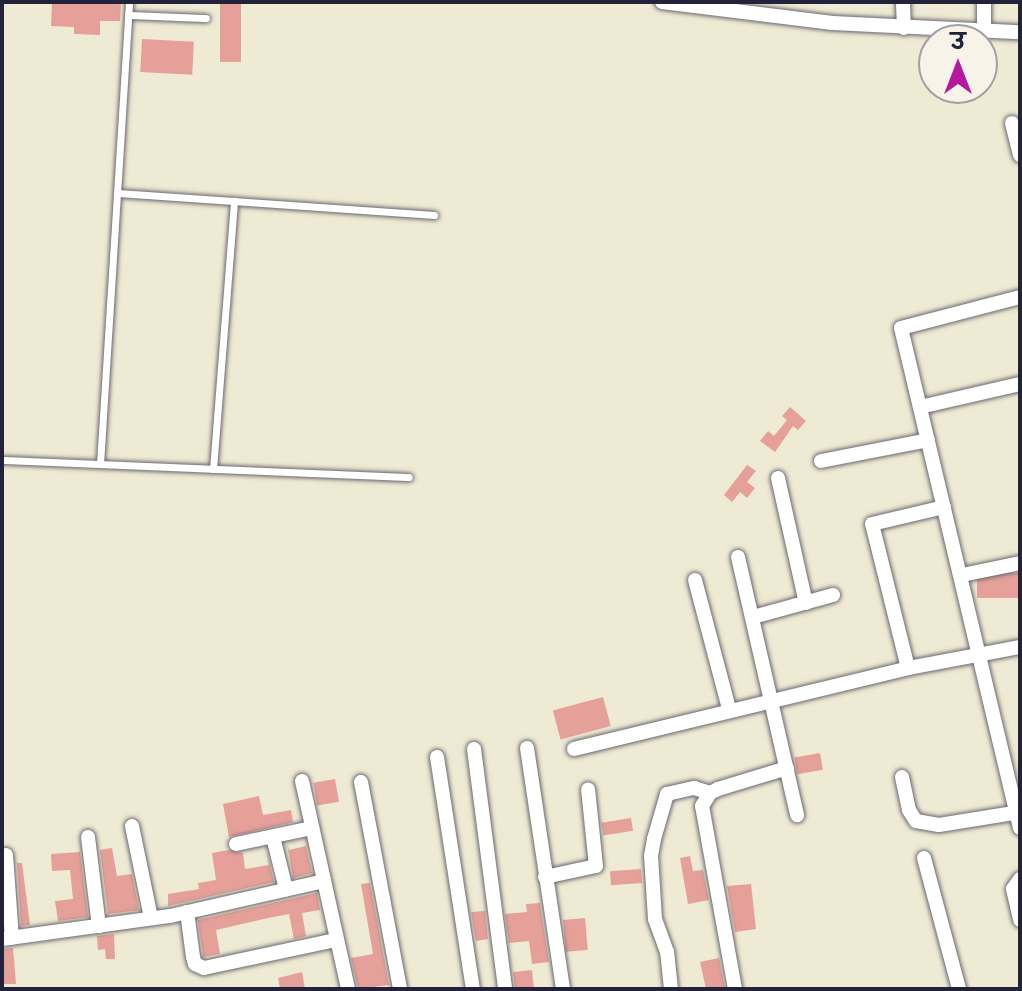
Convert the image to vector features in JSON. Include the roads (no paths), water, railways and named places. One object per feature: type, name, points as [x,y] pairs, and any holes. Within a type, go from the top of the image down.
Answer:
[{"type":"street","points":[[662,2],[762,16],[918,29]]},
{"type":"street","points":[[903,2],[904,28]]},
{"type":"street","points":[[984,2],[984,24]]},
{"type":"street","points":[[998,31],[1020,32]]},
{"type":"street","points":[[1012,123],[1020,155]]},
{"type":"street","points":[[902,777],[909,810],[916,821],[939,825],[1019,818],[901,328],[1020,297]]},
{"type":"street","points":[[920,407],[1020,384]]},
{"type":"street","points":[[821,461],[928,440]]},
{"type":"street","points":[[778,478],[806,603]]},
{"type":"street","points":[[908,668],[872,524],[944,507]]},
{"type":"street","points":[[738,557],[773,699],[797,815]]},
{"type":"street","points":[[962,575],[1020,563]]},
{"type":"street","points":[[695,580],[729,709]]},
{"type":"street","points":[[753,617],[833,595]]},
{"type":"street","points":[[574,749],[908,668],[1020,647]]},
{"type":"street","points":[[527,748],[563,989]]},
{"type":"street","points":[[474,749],[505,989]]},
{"type":"street","points":[[437,757],[473,989]]},
{"type":"street","points":[[671,989],[667,952],[655,919],[651,856],[667,794],[694,788],[710,793],[787,768]]},
{"type":"street","points":[[302,781],[348,989]]},
{"type":"street","points":[[361,782],[400,989]]},
{"type":"street","points":[[545,877],[596,866],[588,789]]},
{"type":"street","points":[[710,793],[702,806],[735,989]]},
{"type":"street","points":[[132,826],[151,918]]},
{"type":"street","points":[[236,844],[312,828]]},
{"type":"street","points":[[88,837],[99,926]]},
{"type":"street","points":[[273,837],[286,889]]},
{"type":"street","points":[[6,855],[7,939],[187,912],[324,881]]},
{"type":"street","points":[[924,858],[959,989]]},
{"type":"street","points":[[1020,879],[1013,889],[1020,920]]},
{"type":"street","points":[[187,912],[195,964],[204,968],[336,940]]},
{"type":"lane","points":[[100,464],[129,2]]},
{"type":"lane","points":[[128,15],[206,18]]},
{"type":"lane","points":[[118,193],[434,215]]},
{"type":"lane","points":[[213,469],[234,201]]},
{"type":"lane","points":[[2,460],[409,477]]}]
